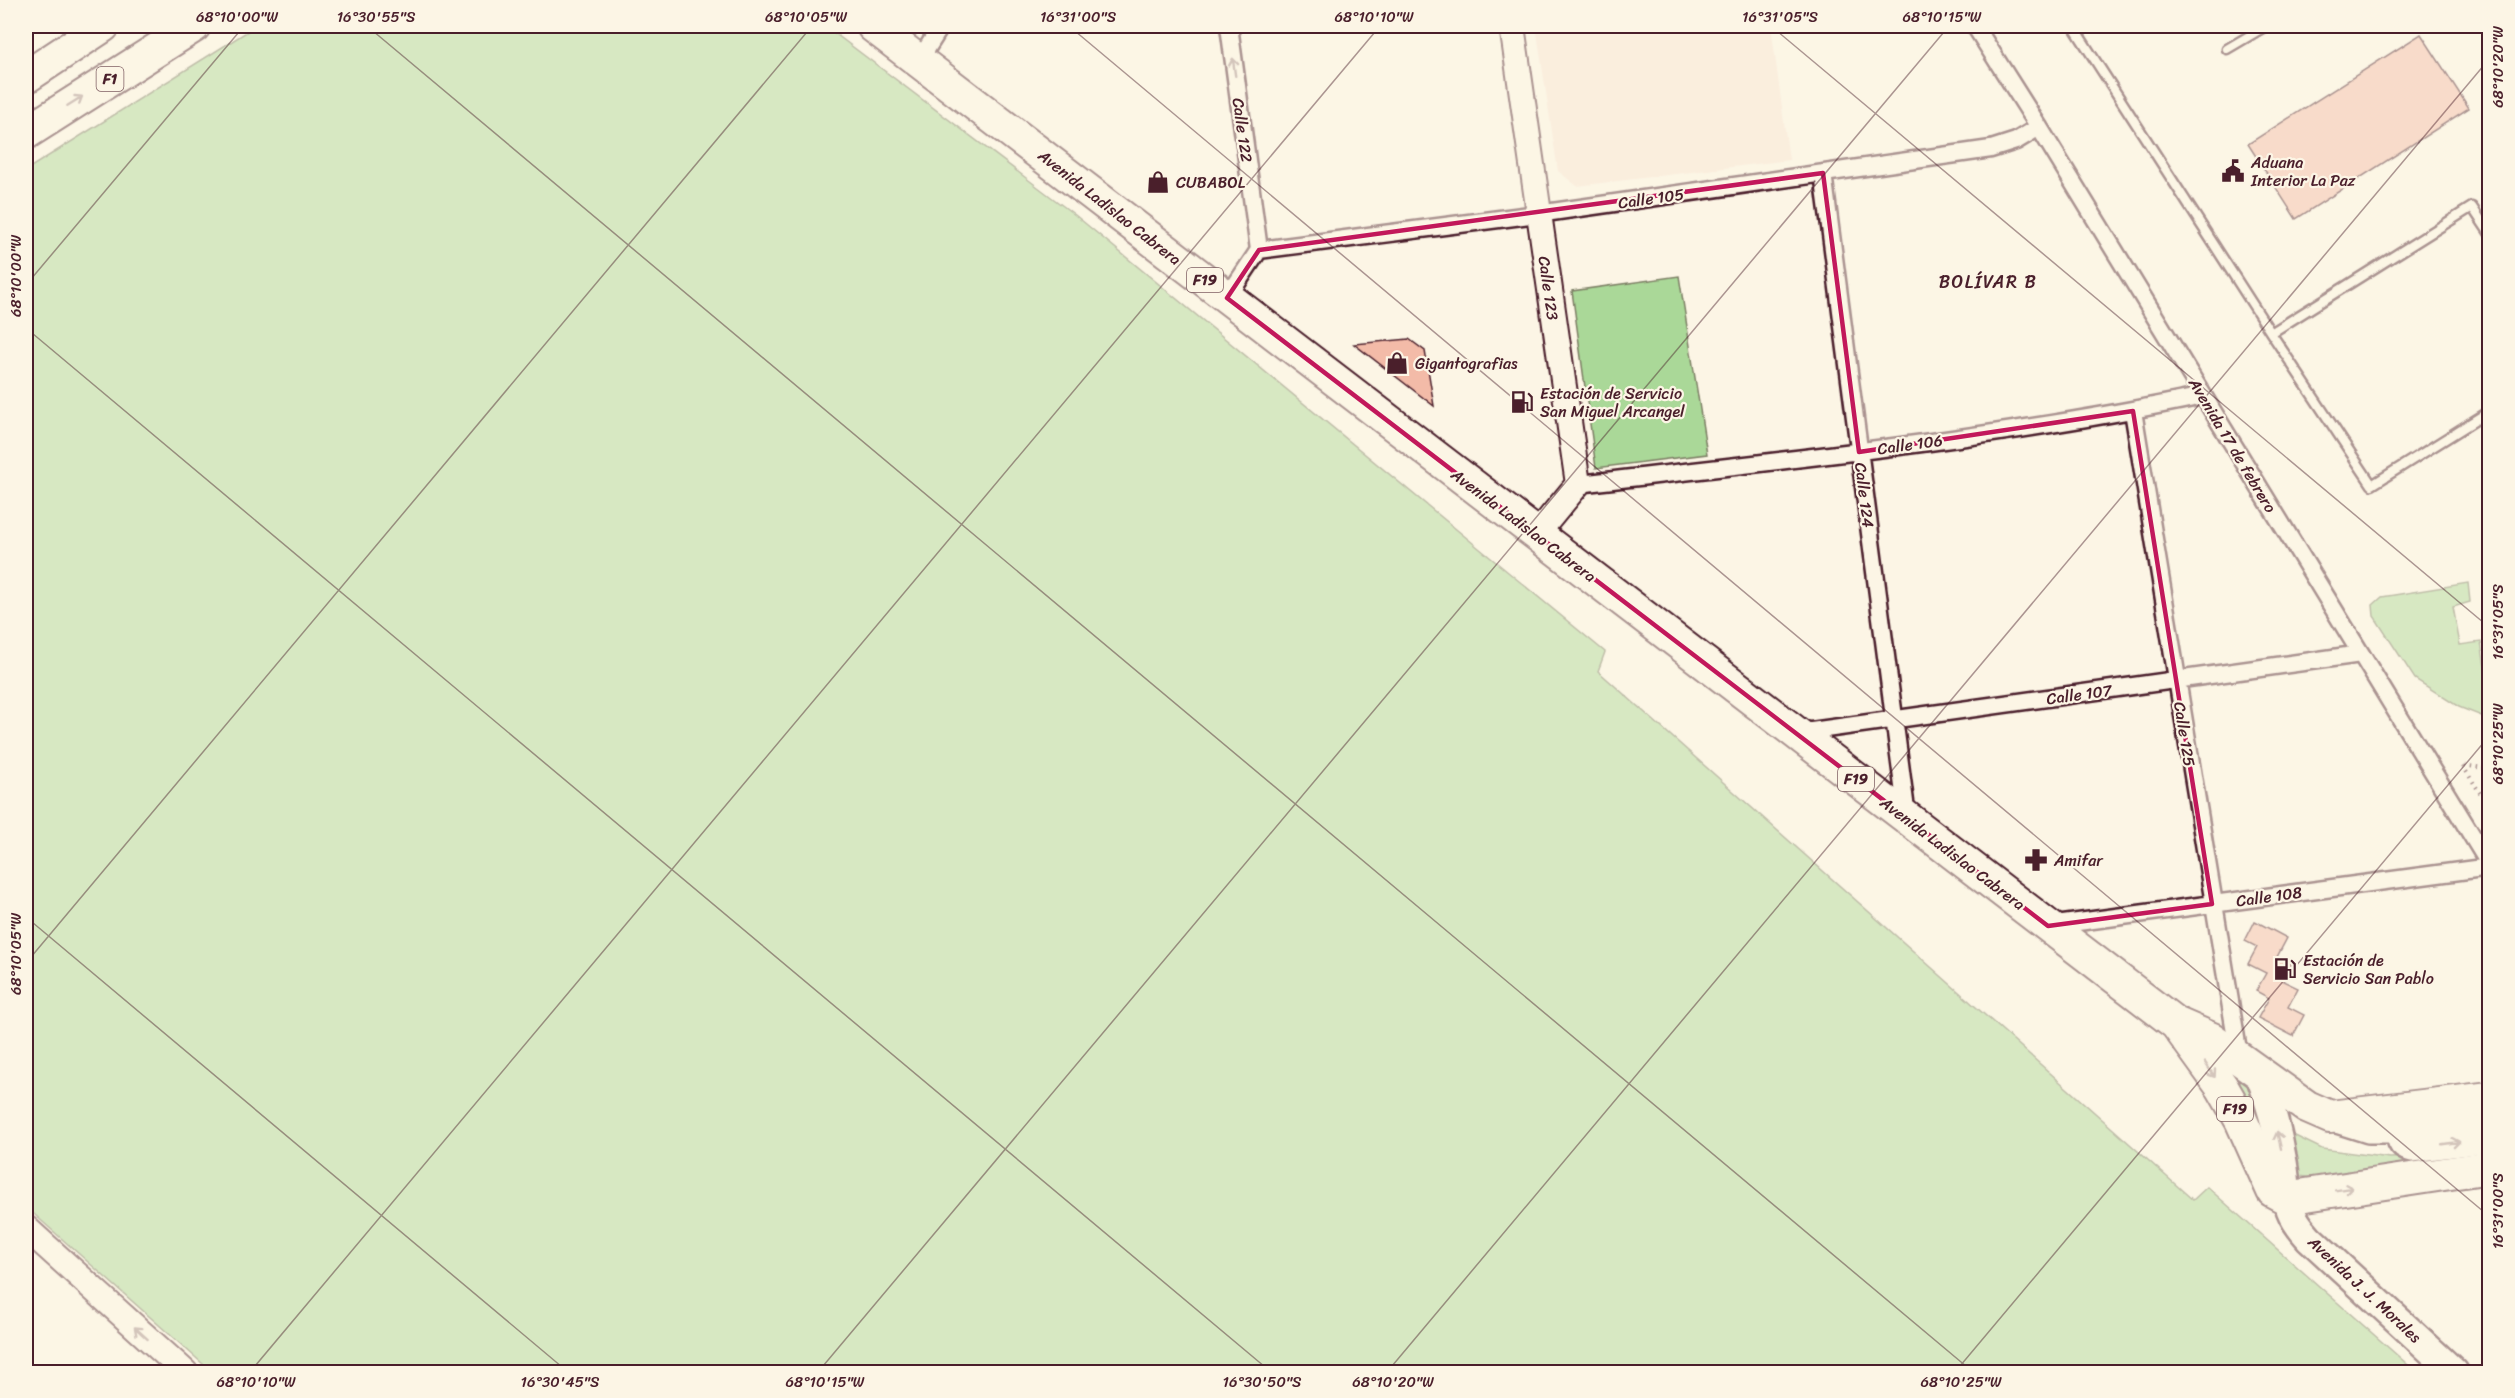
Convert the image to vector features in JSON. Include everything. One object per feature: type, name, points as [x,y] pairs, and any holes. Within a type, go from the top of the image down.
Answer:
[{"type":"highway","points":[[26,77],[103,26]]},
{"type":"highway","name":"F1","points":[[26,132],[194,26]]},
{"type":"highway","name":"Avenida Ladislao Cabrera","points":[[873,26],[2175,1023],[2212,1039],[2307,1107],[2330,1117]]},
{"type":"highway","name":"Avenida Ladislao Cabrera","points":[[2175,1023],[2222,1087],[2241,1120],[2273,1191],[2286,1198]]},
{"type":"highway","points":[[2330,1117],[2490,1098]]},
{"type":"highway","points":[[2286,1198],[2490,1167]]},
{"type":"main road","name":"Avenida J. J. Morales","points":[[2249,1064],[2269,1101],[2283,1161],[2286,1198],[2294,1221],[2309,1238],[2454,1372]]},
{"type":"main road","name":"Avenida Ladislao Cabrera","points":[[2330,1117],[2408,1138],[2490,1138]]},
{"type":"main road","name":"Avenida Ladislao Cabrera","points":[[2408,1138],[2490,1117]]},
{"type":"street","points":[[919,61],[941,26]]},
{"type":"street","name":"Calle 122","points":[[1229,26],[1258,250]]},
{"type":"street","name":"Calle 123","points":[[1512,26],[1578,484]]},
{"type":"street","name":"Avenida 17 de febrero","points":[[1975,26],[2490,866]]},
{"type":"street","name":"Calle 105","points":[[1258,250],[1538,214],[1991,149],[2016,141],[2039,127]]},
{"type":"street","name":"Calle 124","points":[[1823,173],[1907,818]]},
{"type":"street","points":[[1227,298],[1258,250]]},
{"type":"street","name":"Calle 106","points":[[1578,484],[1859,452],[2133,411],[2203,396]]},
{"type":"street","name":"Calle 125","points":[[2133,411],[2212,904],[2249,1064]]},
{"type":"street","points":[[1536,535],[1578,484]]},
{"type":"street","name":"Calle 107","points":[[1797,734],[2361,654]]},
{"type":"street","name":"Calle 108","points":[[2048,926],[2490,866]]},
{"type":"street","points":[[26,1228],[184,1372]]},
{"type":"lane","points":[[2073,26],[2372,485],[2490,411]]},
{"type":"lane","points":[[2227,49],[2266,26]]},
{"type":"lane","points":[[2271,333],[2472,207],[2490,234]]},
{"type":"path","points":[[2490,769],[2462,765],[2490,808]]},
{"type":"highlighted area","points":[[1823,173],[1859,452],[2133,411],[2212,904],[2048,926],[1227,298],[1259,250]]},
{"type":"shaded area","points":[[1536,26],[1771,26],[1789,160],[1577,186],[1558,171]]},
{"type":"green space","points":[[256,26],[825,26],[1075,215],[1605,652],[1598,671],[2193,1200],[2207,1187],[2416,1372],[212,1372],[26,1207],[26,170]]},
{"type":"green space","points":[[1679,276],[1707,454],[1596,468],[1572,291]]},
{"type":"green space","points":[[2468,583],[2470,602],[2453,607],[2460,645],[2481,642],[2489,693],[2489,719],[2459,707],[2415,679],[2374,616],[2373,605],[2382,597]]},
{"type":"green space","points":[[2209,1049],[2246,1082],[2257,1101],[2268,1146]]},
{"type":"green space","points":[[2289,1133],[2322,1149],[2390,1158],[2489,1153],[2320,1179],[2300,1176],[2290,1151]]},
{"type":"building","points":[[2421,34],[2469,108],[2296,219],[2248,144]]},
{"type":"building","points":[[1409,339],[1425,351],[1434,406],[1354,344]]},
{"type":"building","points":[[2255,921],[2287,938],[2277,957],[2292,964],[2283,981],[2298,988],[2288,1007],[2304,1015],[2293,1036],[2258,1018],[2269,998],[2256,991],[2266,973],[2248,964],[2257,947],[2245,941]]},
{"type":"place","name":"Aduana Interior La Paz","points":[[2233,171]]},
{"type":"place","name":"CUBABOL","points":[[1158,182]]},
{"type":"place","name":"Gigantografias","points":[[1397,363]]},
{"type":"place","name":"Estación de Servicio San Miguel Arcangel","points":[[1522,402]]},
{"type":"place","name":"Amifar","points":[[2036,860]]},
{"type":"place","name":"Estación de Servicio San Pablo","points":[[2285,969]]},
{"type":"district","name":"BOLÍVAR B","points":[[1988,282]]}]
